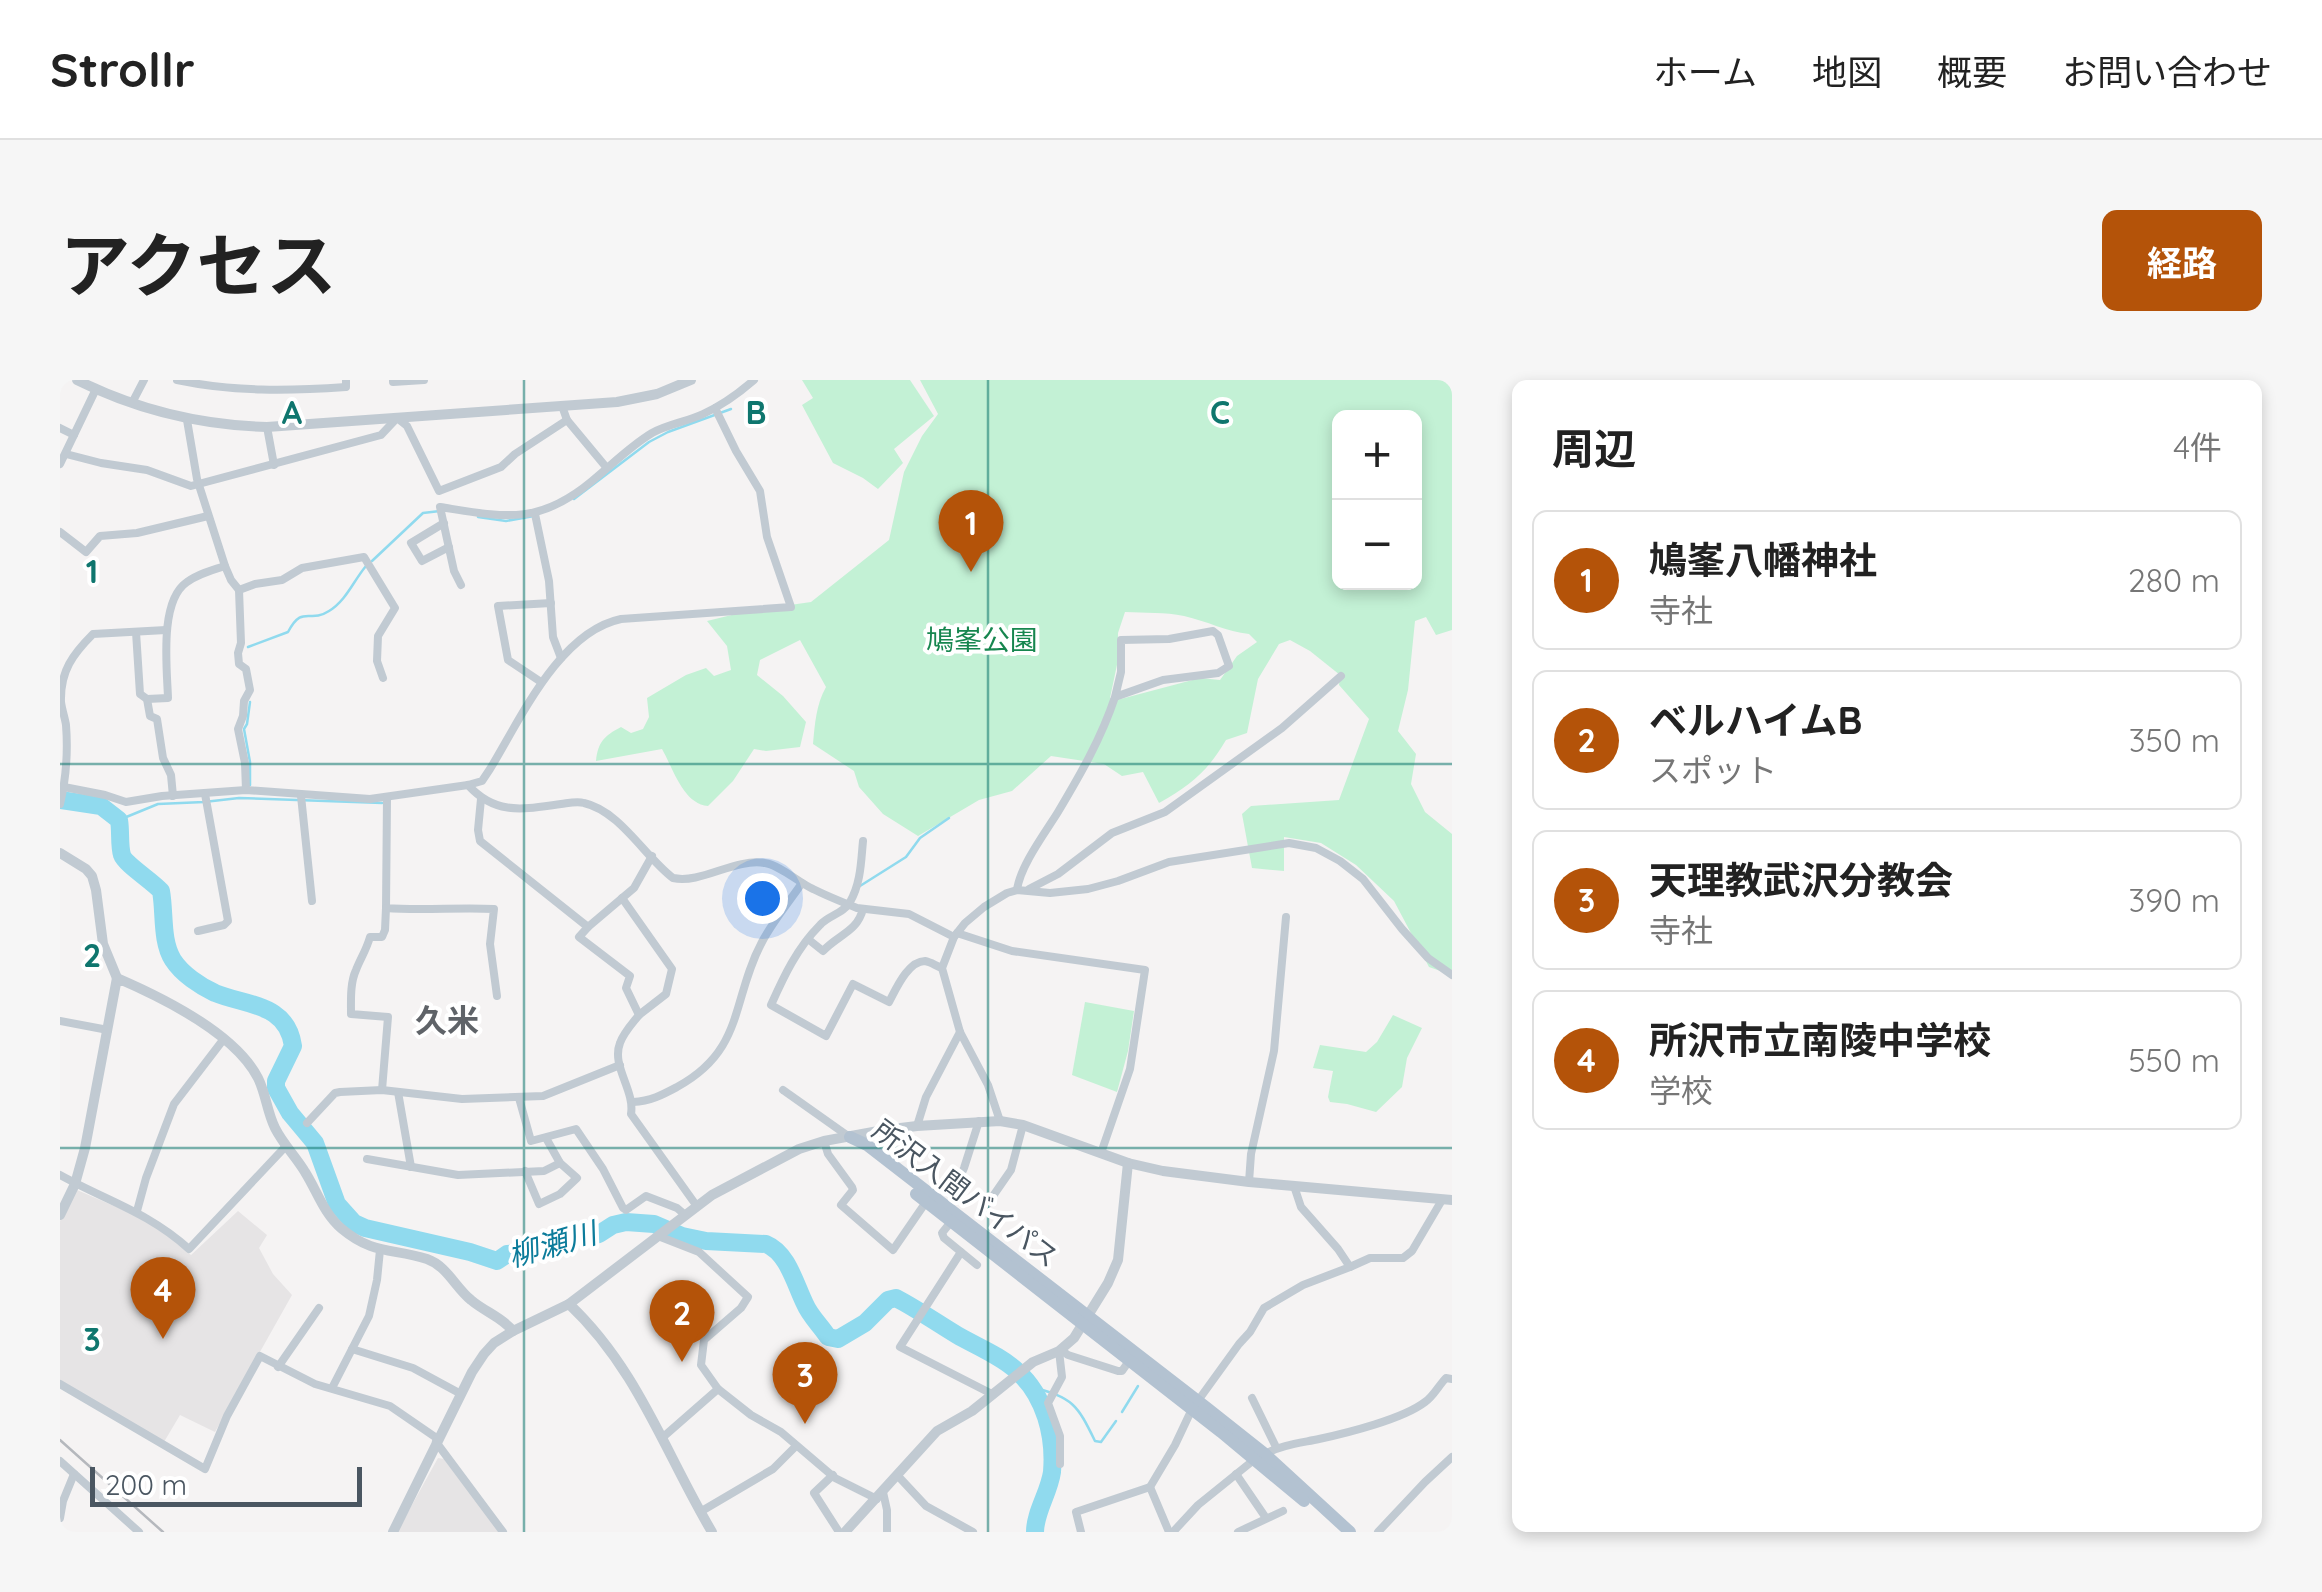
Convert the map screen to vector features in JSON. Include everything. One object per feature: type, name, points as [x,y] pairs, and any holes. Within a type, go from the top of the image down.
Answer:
[{"type":"main road","name":"所沢入間バイパス","points":[[850,1138],[857,1148],[950,1222],[1194,1404]]},
{"type":"main road","name":"所沢入間バイパス","points":[[850,1138],[866,1144],[1129,1361],[1265,1453],[1350,1532]]},
{"type":"main road","name":"所沢入間バイパス","points":[[1265,1453],[1338,1532]]},
{"type":"street","points":[[77,380],[187,420],[267,427],[637,399],[690,380]]},
{"type":"street","points":[[132,403],[144,380]]},
{"type":"street","points":[[177,380],[204,386],[243,384],[284,391],[346,386],[346,380]]},
{"type":"street","points":[[393,380],[424,380]]},
{"type":"street","points":[[460,585],[440,507],[504,517],[535,514],[572,496],[633,444],[664,427],[716,408],[754,380]]},
{"type":"street","points":[[60,464],[96,390]]},
{"type":"street","points":[[562,406],[567,420],[606,468]]},
{"type":"street","points":[[64,787],[126,802],[173,796],[206,799],[246,790],[386,798],[468,785],[482,781],[541,682],[561,658],[606,622],[791,607],[766,536],[760,491],[716,408]]},
{"type":"street","points":[[396,418],[407,426],[439,491],[501,468],[515,454],[567,420]]},
{"type":"street","points":[[66,454],[101,464],[147,470],[191,486],[381,435],[396,418]]},
{"type":"street","points":[[187,420],[208,516],[224,566],[239,590],[238,652],[250,690],[238,729],[246,790]]},
{"type":"street","points":[[267,427],[274,464]]},
{"type":"street","points":[[60,428],[74,436]]},
{"type":"street","points":[[535,514],[546,560],[552,637],[561,658]]},
{"type":"street","points":[[60,532],[86,552],[100,536],[137,533],[208,516]]},
{"type":"street","points":[[444,523],[411,543],[422,561],[448,547]]},
{"type":"street","points":[[239,590],[282,580],[302,568],[364,556],[394,608],[378,636],[377,662],[383,678]]},
{"type":"street","points":[[136,632],[140,694],[147,699],[168,698],[166,630],[174,601],[184,583],[224,566]]},
{"type":"street","points":[[541,682],[508,660],[498,606],[551,602]]},
{"type":"street","points":[[60,804],[66,724],[60,686],[70,657],[92,634],[166,630]]},
{"type":"street","points":[[1021,890],[1018,883],[1034,851],[1095,749],[1115,697],[1122,640],[1169,639],[1213,631],[1218,635],[1229,666],[1218,673],[1163,680],[1115,697]]},
{"type":"street","points":[[1000,1121],[988,1085],[960,1032],[942,968],[955,935],[1007,893],[1058,874],[1112,834],[1165,812],[1282,728],[1341,676]]},
{"type":"street","points":[[147,699],[150,716],[158,719],[163,758],[172,775],[173,796]]},
{"type":"street","points":[[468,785],[481,799],[510,808],[528,810],[584,803],[605,813],[673,878],[763,862],[849,905],[909,914],[955,935],[1012,952],[1145,970],[1130,1069],[1101,1153]]},
{"type":"street","points":[[301,796],[312,901]]},
{"type":"street","points":[[382,1090],[388,1017],[350,1014],[356,971],[370,937],[382,937],[385,930],[386,798]]},
{"type":"street","points":[[198,931],[228,921],[206,799]]},
{"type":"street","points":[[481,799],[480,840],[588,928]]},
{"type":"street","points":[[864,840],[857,888],[849,905],[823,921],[790,962],[771,1005],[826,1036],[853,984],[890,1002],[905,974],[918,963],[925,961],[942,968]]},
{"type":"street","points":[[1021,890],[1088,890],[1169,862],[1288,843],[1316,848],[1363,880],[1428,958],[1452,975]]},
{"type":"street","points":[[60,853],[92,876],[103,944],[118,978],[86,1148],[60,1215]]},
{"type":"street","points":[[639,1016],[626,988],[630,976],[579,937],[634,888],[652,856]]},
{"type":"street","points":[[633,1102],[650,1101],[697,1076],[717,1054],[734,1024],[762,943],[802,883]]},
{"type":"street","points":[[622,898],[672,969],[666,994],[639,1016],[620,1043],[620,1066],[633,1102],[631,1114],[696,1206]]},
{"type":"street","points":[[386,908],[494,909],[490,944],[497,996]]},
{"type":"street","points":[[808,940],[822,950],[856,926],[864,909]]},
{"type":"street","points":[[1250,1182],[1251,1154],[1274,1051],[1286,918]]},
{"type":"street","points":[[118,978],[178,1007],[240,1054],[259,1080],[274,1126],[336,1224],[380,1250],[435,1263],[473,1302],[514,1332]]},
{"type":"street","points":[[60,1022],[108,1030]]},
{"type":"street","points":[[917,1126],[926,1097],[960,1032]]},
{"type":"street","points":[[137,1211],[174,1104],[223,1040]]},
{"type":"street","points":[[308,1123],[335,1093],[382,1090],[462,1099],[518,1098],[552,1093],[620,1066]]},
{"type":"street","points":[[783,1090],[850,1138]]},
{"type":"street","points":[[398,1092],[411,1167]]},
{"type":"street","points":[[518,1098],[531,1141],[576,1129],[604,1170],[623,1208],[626,1210],[646,1196],[677,1208],[680,1218]]},
{"type":"street","points":[[953,1193],[979,1121]]},
{"type":"street","points":[[393,1532],[461,1394],[494,1344],[569,1304],[696,1206],[790,1153],[824,1141],[917,1126],[1000,1121],[1128,1163],[1195,1176],[1447,1200],[1403,1258],[1370,1258],[1302,1285],[1264,1308],[1194,1404],[1150,1488],[1076,1512],[1081,1532]]},
{"type":"street","points":[[984,1209],[1011,1170],[1023,1126]]},
{"type":"street","points":[[525,1171],[539,1204],[560,1194],[577,1178],[560,1163],[546,1138]]},
{"type":"street","points":[[824,1141],[828,1154],[852,1187],[841,1205],[893,1250],[926,1202]]},
{"type":"street","points":[[60,1175],[163,1226],[189,1250],[286,1146]]},
{"type":"street","points":[[367,1158],[458,1175],[544,1171],[560,1163]]},
{"type":"street","points":[[833,1476],[814,1493],[842,1532],[880,1496],[936,1432],[972,1411],[1028,1365],[1061,1350],[1074,1338],[1118,1260],[1128,1163]]},
{"type":"street","points":[[1294,1186],[1301,1208],[1350,1267]]},
{"type":"street","points":[[950,1222],[942,1236],[977,1265]]},
{"type":"street","points":[[659,1235],[699,1252],[748,1296],[741,1308],[704,1340],[703,1370],[718,1389],[780,1432],[833,1476],[880,1496],[887,1510],[888,1531]]},
{"type":"street","points":[[332,1388],[368,1316],[380,1250]]},
{"type":"street","points":[[962,1252],[900,1348],[992,1394]]},
{"type":"street","points":[[569,1304],[606,1342],[634,1384],[712,1532]]},
{"type":"street","points":[[278,1366],[318,1308]]},
{"type":"street","points":[[352,1349],[413,1368],[461,1394]]},
{"type":"street","points":[[1061,1350],[1118,1372],[1129,1361]]},
{"type":"street","points":[[1060,1464],[1060,1436],[1048,1403],[1062,1377],[1061,1350]]},
{"type":"street","points":[[60,1384],[205,1469],[227,1416],[260,1356],[315,1384],[390,1406],[437,1441],[503,1532]]},
{"type":"street","points":[[1150,1488],[1171,1532],[1198,1505],[1265,1453],[1398,1416],[1428,1401],[1446,1378],[1452,1379]]},
{"type":"street","points":[[662,1438],[718,1389]]},
{"type":"street","points":[[1252,1398],[1265,1453]]},
{"type":"street","points":[[700,1512],[772,1469],[796,1446]]},
{"type":"street","points":[[1378,1532],[1452,1457]]},
{"type":"street","points":[[60,1461],[140,1532]]},
{"type":"street","points":[[60,1518],[74,1474]]},
{"type":"street","points":[[1236,1474],[1266,1518]]},
{"type":"street","points":[[898,1476],[926,1506],[974,1532]]},
{"type":"street","points":[[1238,1532],[1283,1511]]},
{"type":"shaded area","points":[[77,1190],[162,1229],[191,1255],[238,1211],[267,1235],[259,1248],[273,1274],[292,1295],[215,1432],[180,1415],[164,1442],[60,1383],[60,1221]]},
{"type":"shaded area","points":[[438,1458],[444,1459],[499,1532],[397,1532]]},
{"type":"green space","points":[[802,380],[910,380],[934,416],[894,449],[903,463],[878,489],[833,463],[802,405],[813,398]]},
{"type":"green space","name":"鳩峯公園","points":[[920,380],[1452,380],[1452,630],[1436,635],[1426,617],[1415,621],[1408,690],[1398,731],[1416,754],[1411,784],[1425,812],[1452,834],[1452,975],[1429,967],[1394,901],[1356,865],[1321,843],[1284,837],[1284,871],[1252,868],[1242,814],[1251,806],[1339,800],[1369,719],[1339,685],[1340,675],[1290,640],[1279,644],[1258,679],[1247,733],[1226,740],[1197,777],[1159,803],[1143,772],[1122,776],[1104,764],[1051,756],[1012,791],[979,800],[918,836],[883,814],[859,787],[854,771],[813,744],[818,707],[826,687],[800,640],[760,660],[757,675],[806,722],[800,747],[754,749],[733,781],[708,806],[685,792],[662,749],[596,761],[600,744],[610,733],[621,727],[631,733],[643,729],[649,717],[647,698],[706,668],[714,676],[731,670],[727,646],[707,621],[811,602],[889,540],[904,472],[938,414]],"holes":[[[1125,612],[1162,613],[1249,634],[1257,642],[1237,656],[1220,680],[1200,678],[1117,700],[1110,698],[1118,660],[1118,633]]]},
{"type":"green space","points":[[1085,1002],[1134,1011],[1117,1092],[1072,1075]]},
{"type":"green space","points":[[1393,1015],[1422,1028],[1407,1058],[1402,1087],[1376,1112],[1330,1102],[1333,1071],[1313,1068],[1320,1045],[1366,1052]]},
{"type":"waterway","points":[[574,499],[649,442],[731,409]]},
{"type":"waterway","points":[[372,561],[423,513],[440,511]]},
{"type":"waterway","points":[[478,517],[506,521],[534,516]]},
{"type":"waterway","points":[[248,647],[288,632],[302,616],[316,616],[335,607],[366,566]]},
{"type":"waterway","points":[[250,702],[244,729],[250,785]]},
{"type":"waterway","points":[[119,820],[158,804],[239,798],[382,803]]},
{"type":"waterway","name":"柳瀬川","points":[[60,800],[101,806],[119,820],[124,859],[161,891],[167,944],[181,970],[209,990],[264,1008],[283,1021],[293,1046],[276,1088],[290,1113],[315,1143],[337,1204],[354,1223],[497,1261],[507,1254],[537,1251],[569,1239],[599,1234],[626,1222],[654,1224],[706,1241],[766,1244],[780,1254],[807,1308],[828,1337],[838,1339],[896,1298],[1004,1361],[1035,1392],[1050,1431],[1053,1458],[1035,1532]]},
{"type":"waterway","points":[[860,886],[906,857],[920,838],[949,818]]},
{"type":"waterway","points":[[1122,1412],[1138,1386]]},
{"type":"waterway","points":[[1032,1387],[1072,1404],[1095,1441],[1101,1442],[1116,1421]]},
{"type":"railway","points":[[60,1440],[163,1532]]},
{"type":"place","name":"鳩峯八幡神社","points":[[971,572]]},
{"type":"place","name":"所沢市立南陵中学校","points":[[163,1339]]},
{"type":"place","name":"ベルハイムB","points":[[682,1362]]},
{"type":"place","name":"天理教武沢分教会","points":[[805,1424]]},
{"type":"district","name":"久米","points":[[447,1020]]}]
